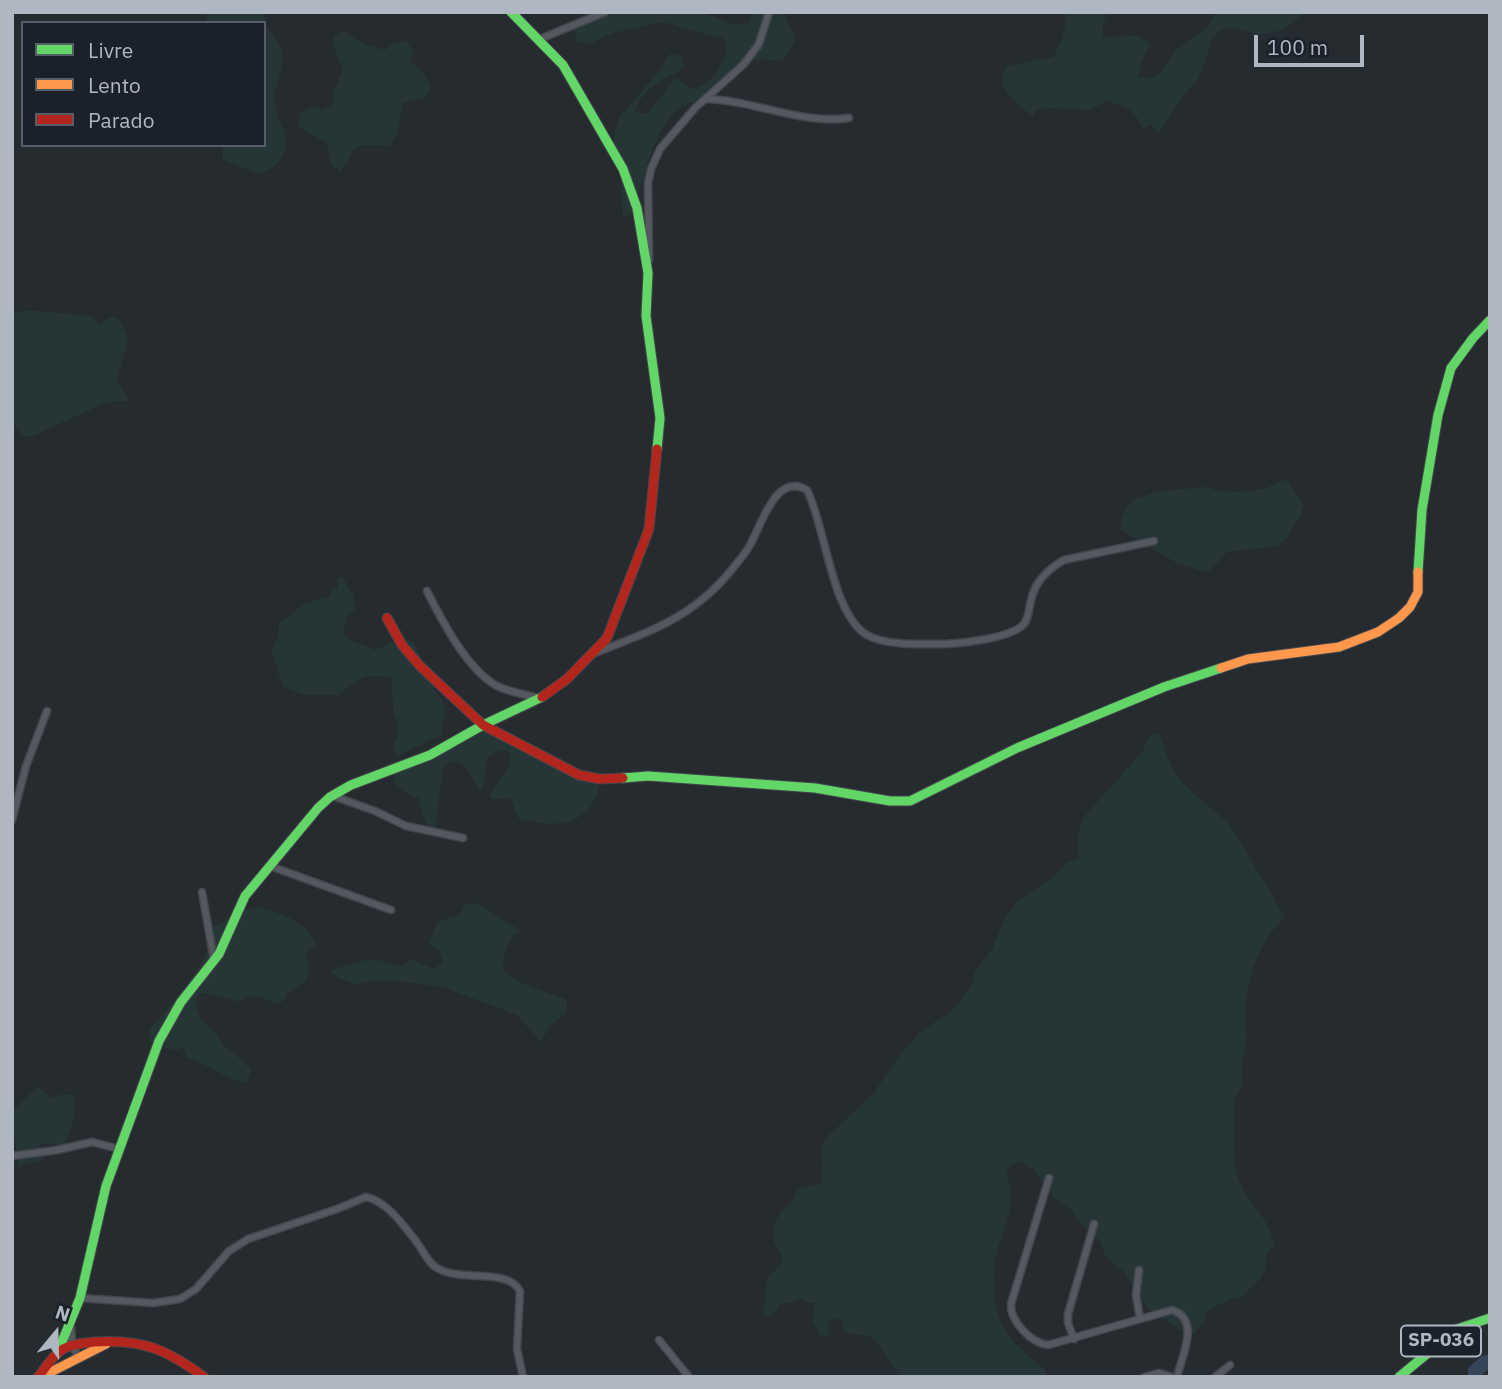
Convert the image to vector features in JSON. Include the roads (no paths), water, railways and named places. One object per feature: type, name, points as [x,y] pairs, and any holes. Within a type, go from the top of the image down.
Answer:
[{"type":"street","points":[[511,12],[563,65],[623,169],[637,208],[648,273]]},
{"type":"street","points":[[540,39],[605,12]]},
{"type":"street","points":[[40,1377],[57,1354],[80,1298],[106,1186],[153,1057],[168,1023],[214,961],[245,896],[318,808],[332,796],[351,785],[430,755],[482,725],[539,699],[567,680],[607,638],[649,529],[653,508],[660,418],[646,316],[648,183],[651,169],[660,149],[679,126],[744,64],[759,44],[769,12]]},
{"type":"street","points":[[705,99],[730,100],[820,120],[849,118]]},
{"type":"street","points":[[387,618],[402,645],[420,666],[482,725],[579,775],[591,778],[648,776],[815,788],[901,802],[910,801],[1017,748],[1193,676],[1248,659],[1339,647],[1378,632],[1399,618],[1410,607],[1418,592],[1418,548],[1422,510],[1444,391],[1456,359],[1490,320]]},
{"type":"street","points":[[593,654],[670,622],[714,592],[749,547],[776,497],[789,486],[797,485],[807,490],[843,604],[857,627],[876,639],[924,644],[978,642],[1017,629],[1026,621],[1036,585],[1054,565],[1063,560],[1154,541]]},
{"type":"street","points":[[427,591],[446,628],[488,680],[498,686],[539,699]]},
{"type":"street","points":[[12,820],[26,766],[47,711]]},
{"type":"street","points":[[332,796],[375,811],[406,826],[463,838]]},
{"type":"street","points":[[270,866],[391,910]]},
{"type":"street","points":[[202,892],[214,961]]},
{"type":"street","points":[[12,1156],[92,1142],[119,1149]]},
{"type":"street","points":[[1049,1178],[1010,1311],[1034,1341],[1053,1345],[1172,1310],[1184,1317],[1188,1324],[1188,1333],[1175,1377],[1159,1373],[1144,1377]]},
{"type":"street","points":[[80,1298],[153,1303],[180,1299],[196,1289],[229,1251],[248,1239],[366,1197],[382,1204],[434,1266],[450,1274],[503,1278],[518,1286],[517,1349],[523,1377]]},
{"type":"street","points":[[1074,1339],[1068,1323],[1068,1314],[1094,1224]]},
{"type":"street","points":[[1139,1270],[1136,1295],[1140,1319]]},
{"type":"street","name":"SP-036","points":[[1399,1377],[1457,1329],[1490,1318]]},
{"type":"street","points":[[71,1322],[72,1345],[78,1356]]},
{"type":"street","points":[[659,1340],[689,1377]]},
{"type":"street","points":[[57,1354],[72,1345],[138,1341],[156,1346],[180,1359],[204,1377]]},
{"type":"street","points":[[40,1377],[111,1342]]},
{"type":"street","points":[[57,1354],[65,1365]]},
{"type":"street","points":[[1214,1377],[1230,1365]]},
{"type":"waterway","points":[[1475,1377],[1475,1371],[1490,1362]]}]
